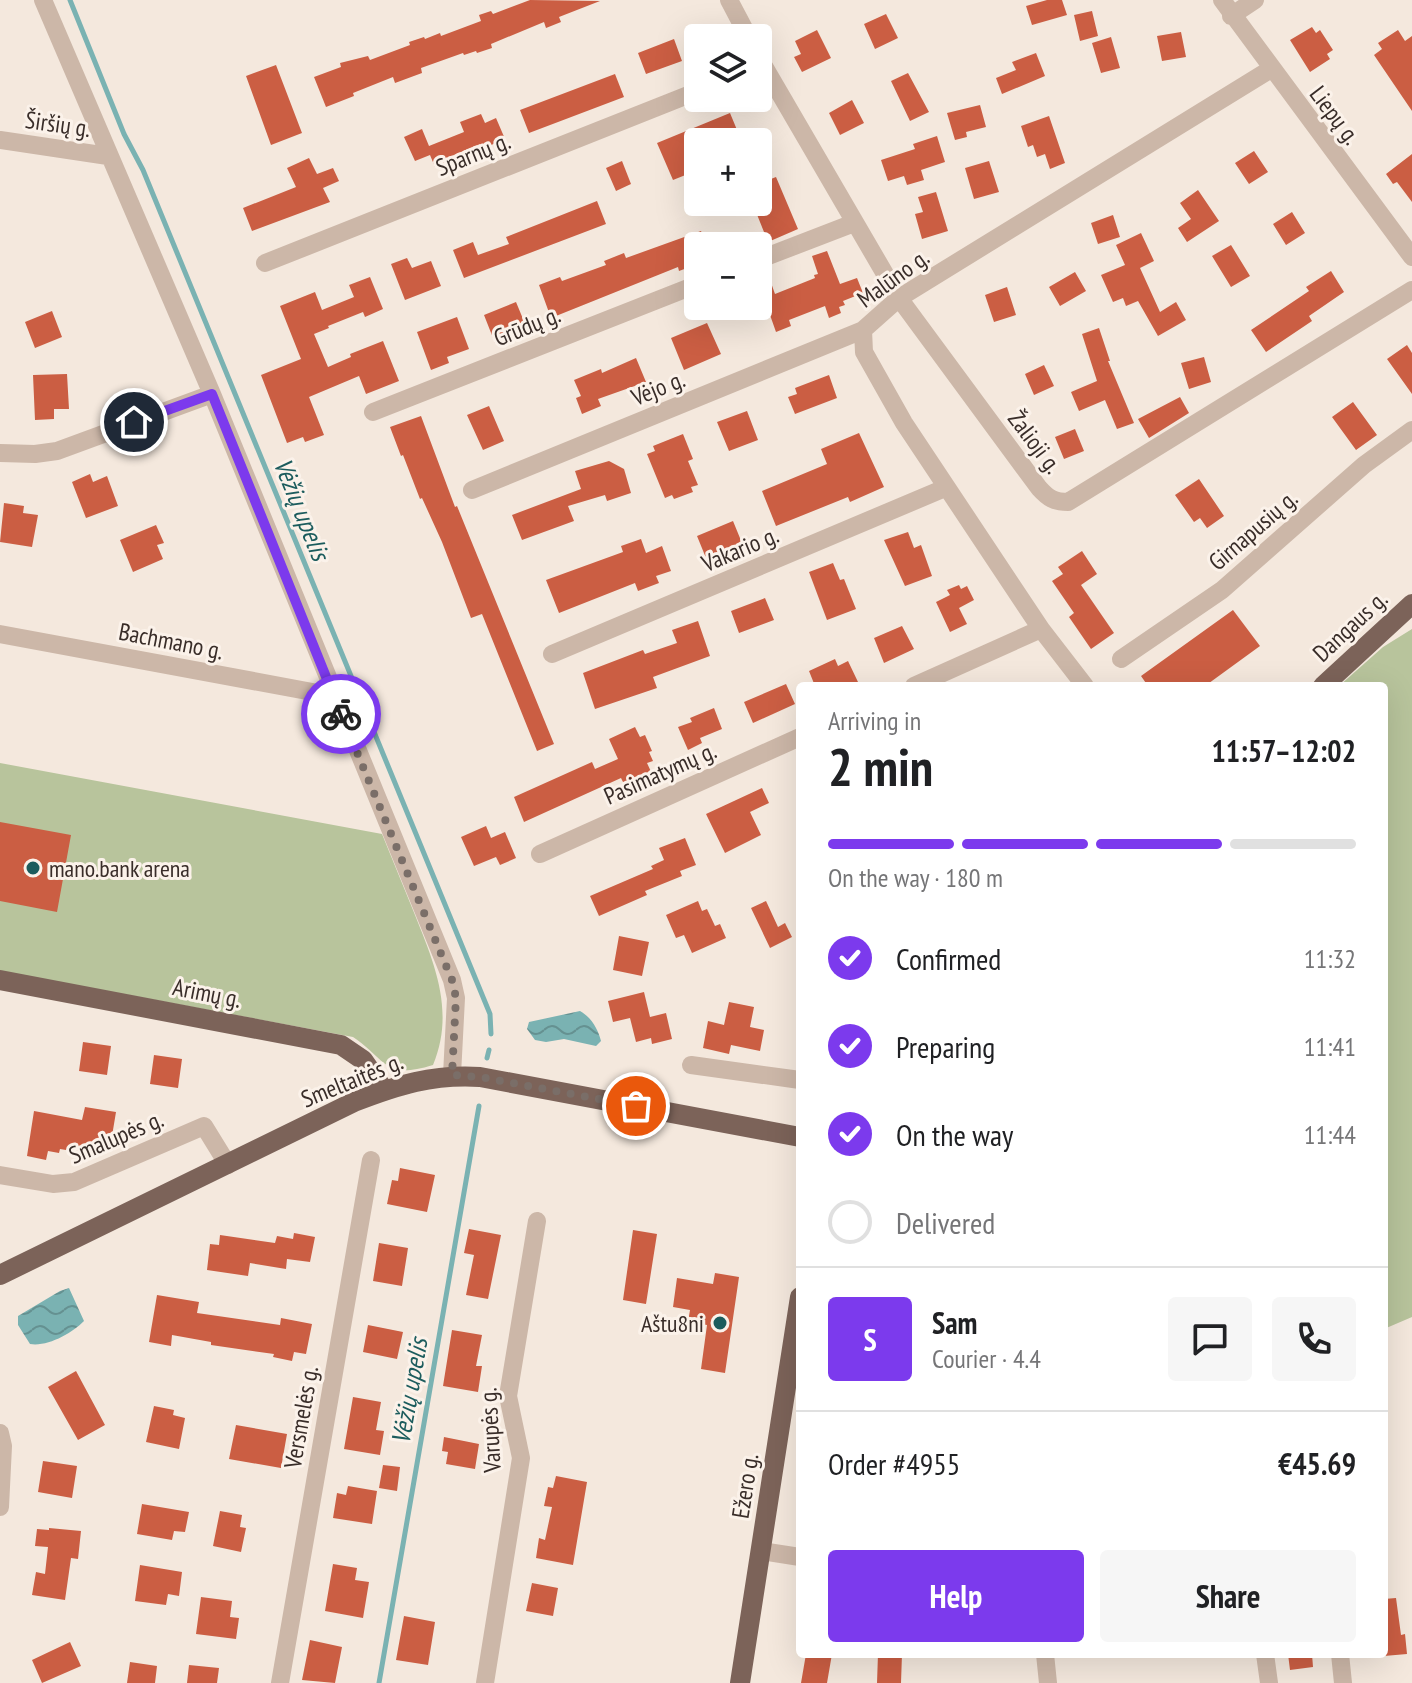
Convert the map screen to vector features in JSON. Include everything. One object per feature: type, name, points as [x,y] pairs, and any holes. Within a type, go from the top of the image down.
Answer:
[{"type":"main road","name":"Dangaus g.","points":[[1327,682],[1412,604]]},
{"type":"main road","name":"Arimų g.","points":[[0,980],[341,1045],[363,1060],[384,1090]]},
{"type":"main road","name":"Smeltaitės g.","points":[[0,1275],[354,1102],[384,1090],[434,1077],[480,1077],[796,1136]]},
{"type":"main road","name":"Ežero g.","points":[[740,1683],[796,1323]]},
{"type":"street","points":[[43,0],[212,394],[452,980],[456,998],[452,1075]]},
{"type":"street","points":[[729,0],[742,24]]},
{"type":"street","points":[[1227,8],[1255,0]]},
{"type":"street","name":"Liepų g.","points":[[1227,8],[1412,257]]},
{"type":"street","name":"Malūno g.","points":[[1082,682],[1041,629],[904,423],[864,352],[863,330],[899,298],[1271,69]]},
{"type":"street","name":"Žalioji g.","points":[[772,84],[899,298],[1039,488],[1048,498],[1058,502],[1068,502],[1412,290]]},
{"type":"street","name":"Sparnų g.","points":[[265,263],[684,97]]},
{"type":"street","name":"Širšių g.","points":[[0,140],[108,156]]},
{"type":"street","points":[[772,255],[854,223]]},
{"type":"street","name":"Grūdų g.","points":[[373,412],[684,290]]},
{"type":"street","name":"Vėjo g.","points":[[472,490],[863,330]]},
{"type":"street","points":[[0,453],[57,451],[212,394]]},
{"type":"street","name":"Girnapusių g.","points":[[1121,659],[1222,590],[1364,465],[1412,430]]},
{"type":"street","name":"Vakario g.","points":[[552,654],[945,488]]},
{"type":"street","points":[[923,682],[1041,629]]},
{"type":"street","name":"Bachmano g.","points":[[0,634],[334,696]]},
{"type":"street","name":"Pasimatymų g.","points":[[540,854],[796,739]]},
{"type":"street","points":[[691,1065],[796,1079]]},
{"type":"street","name":"Smalupės g.","points":[[0,1175],[53,1184],[74,1182],[204,1126],[228,1165]]},
{"type":"street","name":"Versmelės g.","points":[[280,1683],[371,1160]]},
{"type":"street","name":"Varupės g.","points":[[485,1683],[521,1458],[508,1396],[537,1221]]},
{"type":"street","points":[[0,1433],[3,1446],[0,1507]]},
{"type":"street","points":[[761,1551],[796,1556]]},
{"type":"street","points":[[1045,1658],[1048,1683]]},
{"type":"street","points":[[1266,1658],[1269,1683]]},
{"type":"street","points":[[1340,1658],[1343,1683]]},
{"type":"green space","points":[[1412,629],[1412,1317],[1388,1327],[1388,682],[1344,682],[1383,647]]},
{"type":"green space","points":[[0,763],[382,834],[429,952],[440,989],[442,1026],[433,1065],[395,1069],[353,1037],[0,971]]},
{"type":"water","points":[[580,1011],[591,1020],[598,1032],[601,1041],[596,1046],[564,1039],[535,1040],[527,1029],[529,1022]]},
{"type":"water","points":[[69,1288],[84,1321],[59,1338],[30,1344],[18,1325],[18,1316]]},
{"type":"building","points":[[530,0],[600,1],[559,17],[561,22],[546,28],[544,22],[491,44],[492,48],[463,53],[421,68],[422,73],[395,83],[393,77],[326,107],[314,77],[341,67],[340,63],[368,56],[370,60],[410,45],[409,42],[440,33],[441,36],[481,21],[479,15],[491,11],[493,14]]},
{"type":"building","points":[[1047,0],[1062,0],[1067,15],[1032,25],[1026,6]]},
{"type":"building","points":[[1092,11],[1098,36],[1080,41],[1074,15]]},
{"type":"building","points":[[886,14],[898,38],[875,49],[864,24]]},
{"type":"building","points":[[1312,27],[1316,33],[1320,30],[1333,50],[1327,54],[1330,59],[1310,72],[1290,40]]},
{"type":"building","points":[[817,30],[831,58],[802,72],[794,57],[801,54],[795,41]]},
{"type":"building","points":[[1398,30],[1405,41],[1412,36],[1412,111],[1374,55],[1382,49],[1378,43]]},
{"type":"building","points":[[1181,32],[1186,57],[1162,61],[1157,36]]},
{"type":"building","points":[[1111,37],[1120,68],[1101,73],[1092,43]]},
{"type":"building","points":[[674,39],[682,61],[646,74],[638,53]]},
{"type":"building","points":[[1036,53],[1045,76],[1002,94],[996,78],[1016,70],[1012,62]]},
{"type":"building","points":[[276,65],[302,133],[271,145],[246,76]]},
{"type":"building","points":[[908,73],[929,112],[910,121],[891,81]]},
{"type":"building","points":[[615,74],[624,97],[529,133],[520,110]]},
{"type":"building","points":[[852,100],[864,123],[840,135],[829,113]]},
{"type":"building","points":[[980,105],[986,127],[966,132],[967,137],[955,140],[947,113]]},
{"type":"building","points":[[730,113],[736,128],[694,128]]},
{"type":"building","points":[[481,114],[485,123],[496,118],[505,139],[482,149],[480,144],[449,157],[450,160],[435,167],[430,155],[415,161],[404,137],[422,129],[429,146],[464,132],[460,122]]},
{"type":"building","points":[[1049,116],[1065,163],[1050,169],[1045,154],[1037,157],[1033,145],[1028,147],[1021,126]]},
{"type":"building","points":[[684,132],[684,176],[673,180],[657,143]]},
{"type":"building","points":[[937,136],[945,162],[921,170],[924,180],[907,185],[904,176],[888,181],[881,160],[915,149],[913,144]]},
{"type":"building","points":[[1254,151],[1268,172],[1249,184],[1235,163]]},
{"type":"building","points":[[1412,154],[1412,202],[1397,182],[1393,184],[1386,174]]},
{"type":"building","points":[[309,158],[317,174],[333,168],[339,181],[323,188],[330,202],[252,231],[243,208],[296,187],[287,168]]},
{"type":"building","points":[[622,161],[631,184],[616,191],[606,168]]},
{"type":"building","points":[[989,161],[999,192],[974,199],[965,168]]},
{"type":"building","points":[[776,177],[798,229],[772,240],[772,232],[764,232],[758,216],[772,216],[772,179]]},
{"type":"building","points":[[1198,190],[1219,221],[1187,242],[1178,228],[1191,219],[1180,203]]},
{"type":"building","points":[[936,192],[948,231],[922,239],[915,214],[923,212],[918,197]]},
{"type":"building","points":[[597,201],[606,224],[464,278],[453,250],[473,242],[478,255],[509,244],[506,237]]},
{"type":"building","points":[[1292,212],[1305,233],[1286,245],[1273,224]]},
{"type":"building","points":[[1113,215],[1120,237],[1098,244],[1091,223]]},
{"type":"building","points":[[1141,233],[1154,261],[1140,268],[1160,312],[1176,302],[1186,320],[1158,336],[1138,301],[1126,306],[1123,298],[1113,302],[1101,275],[1125,265],[1116,245]]},
{"type":"building","points":[[684,237],[684,269],[679,271],[678,267],[551,318],[539,285],[560,277],[562,281],[606,265],[604,261],[624,253],[626,258]]},
{"type":"building","points":[[1231,245],[1250,276],[1231,287],[1212,256]]},
{"type":"building","points":[[827,251],[840,284],[857,278],[863,293],[843,301],[845,305],[839,307],[841,313],[829,318],[825,306],[789,320],[791,326],[776,332],[772,320],[772,286],[775,294],[815,278],[814,275],[818,274],[812,256]]},
{"type":"building","points":[[407,258],[412,268],[431,261],[441,286],[405,300],[391,264]]},
{"type":"building","points":[[1331,271],[1344,292],[1309,316],[1312,321],[1266,352],[1251,330],[1309,291],[1306,287]]},
{"type":"building","points":[[1075,272],[1086,291],[1060,306],[1049,287]]},
{"type":"building","points":[[370,277],[383,309],[365,317],[363,312],[314,334],[328,367],[383,341],[399,381],[366,394],[359,376],[309,397],[324,435],[305,442],[303,437],[287,443],[261,375],[301,359],[280,306],[315,292],[322,310],[354,297],[349,285]]},
{"type":"building","points":[[1007,287],[1016,315],[994,322],[985,295]]},
{"type":"building","points":[[516,302],[528,331],[495,343],[484,315]]},
{"type":"building","points":[[52,311],[62,337],[35,348],[25,322]]},
{"type":"building","points":[[457,317],[469,349],[447,357],[449,363],[431,370],[417,332]]},
{"type":"building","points":[[707,323],[721,354],[684,370],[671,338]]},
{"type":"building","points":[[1099,328],[1108,361],[1134,423],[1117,429],[1105,400],[1079,411],[1071,392],[1097,381],[1082,334]]},
{"type":"building","points":[[1407,345],[1412,353],[1412,394],[1387,359]]},
{"type":"building","points":[[1204,357],[1211,382],[1189,389],[1181,363]]},
{"type":"building","points":[[636,358],[646,382],[598,399],[601,406],[582,414],[576,398],[581,396],[574,380],[601,369],[602,373]]},
{"type":"building","points":[[1044,365],[1054,386],[1034,395],[1025,374]]},
{"type":"building","points":[[67,374],[69,409],[54,409],[54,419],[35,420],[33,375]]},
{"type":"building","points":[[829,375],[837,398],[795,414],[788,397],[797,394],[795,388]]},
{"type":"building","points":[[1180,397],[1189,413],[1149,438],[1138,419]]},
{"type":"building","points":[[1353,402],[1377,435],[1356,450],[1332,417]]},
{"type":"building","points":[[489,406],[504,441],[483,450],[467,415]]},
{"type":"building","points":[[747,411],[758,440],[729,451],[717,422]]},
{"type":"building","points":[[421,416],[455,507],[554,744],[537,751],[482,614],[471,618],[442,542],[390,427]]},
{"type":"building","points":[[1075,429],[1084,451],[1064,459],[1055,437]]},
{"type":"building","points":[[859,433],[884,487],[850,502],[848,497],[776,526],[762,491],[827,464],[821,449]]},
{"type":"building","points":[[683,434],[693,459],[688,461],[698,485],[691,487],[693,492],[674,499],[672,495],[665,498],[647,454],[655,451],[653,446]]},
{"type":"building","points":[[609,461],[624,469],[631,493],[607,501],[605,495],[568,506],[574,521],[522,540],[512,515],[581,489],[575,471]]},
{"type":"building","points":[[90,474],[93,482],[107,476],[118,506],[86,518],[72,482]]},
{"type":"building","points":[[1199,479],[1224,516],[1207,528],[1200,518],[1194,522],[1175,495]]},
{"type":"building","points":[[4,503],[24,506],[23,513],[38,515],[32,547],[0,542]]},
{"type":"building","points":[[733,521],[742,543],[706,558],[697,536]]},
{"type":"building","points":[[156,525],[164,543],[157,545],[163,559],[133,572],[120,540]]},
{"type":"building","points":[[908,532],[914,548],[921,545],[932,576],[905,586],[884,540]]},
{"type":"building","points":[[641,539],[646,553],[662,546],[671,571],[656,576],[659,583],[638,591],[635,583],[559,613],[546,580],[623,552],[621,546]]},
{"type":"building","points":[[1082,551],[1097,574],[1081,585],[1114,633],[1091,649],[1069,617],[1074,613],[1052,581],[1063,574],[1058,567]]},
{"type":"building","points":[[833,563],[840,580],[844,579],[856,609],[827,620],[809,572]]},
{"type":"building","points":[[959,585],[961,589],[967,586],[974,600],[959,608],[967,624],[950,632],[936,602],[950,595],[947,590]]},
{"type":"building","points":[[765,598],[774,620],[739,633],[731,611]]},
{"type":"building","points":[[1233,610],[1260,646],[1210,682],[1145,682],[1141,676]]},
{"type":"building","points":[[698,621],[710,656],[653,677],[657,688],[595,709],[583,673],[643,650],[645,654],[677,643],[672,630]]},
{"type":"building","points":[[902,626],[914,649],[884,663],[874,638]]},
{"type":"building","points":[[835,659],[838,666],[848,661],[858,682],[813,682],[809,671]]},
{"type":"building","points":[[786,684],[795,704],[753,723],[744,702]]},
{"type":"building","points":[[714,708],[722,729],[700,738],[702,743],[688,750],[678,727]]},
{"type":"building","points":[[635,727],[640,737],[645,735],[652,751],[649,752],[653,761],[647,763],[653,776],[626,788],[621,778],[524,822],[514,797],[592,762],[595,769],[618,759],[609,739]]},
{"type":"building","points":[[762,788],[769,803],[750,812],[761,835],[725,853],[706,814]]},
{"type":"building","name":"mano.bank arena","points":[[0,822],[71,835],[57,912],[0,901]]},
{"type":"building","points":[[486,826],[491,838],[505,832],[516,858],[500,865],[496,857],[474,866],[461,837]]},
{"type":"building","points":[[685,838],[696,865],[680,871],[682,876],[645,891],[647,895],[599,916],[590,896],[653,869],[651,866],[664,860],[659,848]]},
{"type":"building","points":[[698,901],[702,911],[707,909],[715,926],[720,924],[726,938],[692,953],[684,935],[676,938],[666,915]]},
{"type":"building","points":[[766,901],[778,927],[785,923],[792,937],[770,948],[751,908]]},
{"type":"building","points":[[619,936],[649,942],[642,976],[613,970]]},
{"type":"building","points":[[644,992],[650,1017],[666,1013],[672,1039],[652,1044],[651,1038],[636,1042],[630,1018],[613,1022],[608,1001]]},
{"type":"building","points":[[729,1002],[754,1007],[750,1027],[764,1030],[760,1051],[731,1045],[729,1054],[703,1048],[708,1021],[724,1025]]},
{"type":"building","points":[[83,1042],[111,1046],[107,1075],[79,1071]]},
{"type":"building","points":[[154,1055],[182,1059],[178,1088],[150,1084]]},
{"type":"building","points":[[85,1107],[116,1112],[110,1148],[98,1146],[96,1155],[60,1149],[59,1153],[48,1151],[46,1160],[27,1156],[34,1111],[82,1120]]},
{"type":"building","points":[[400,1168],[435,1175],[427,1212],[387,1204],[392,1180],[398,1181]]},
{"type":"building","points":[[469,1229],[501,1235],[488,1299],[466,1295],[474,1255],[464,1253]]},
{"type":"building","points":[[633,1230],[657,1234],[646,1304],[623,1300]]},
{"type":"building","points":[[294,1233],[315,1237],[310,1262],[287,1259],[286,1269],[250,1263],[248,1276],[207,1270],[210,1244],[219,1245],[220,1235],[275,1243],[277,1236],[293,1239]]},
{"type":"building","points":[[379,1243],[408,1248],[402,1286],[373,1281]]},
{"type":"building","name":"Aštu8ni","points":[[715,1273],[739,1277],[725,1373],[701,1369],[707,1325],[688,1322],[690,1310],[673,1307],[677,1278],[713,1284]]},
{"type":"building","points":[[157,1295],[199,1302],[197,1313],[280,1325],[281,1318],[312,1324],[306,1354],[294,1352],[292,1361],[273,1357],[274,1354],[211,1345],[211,1342],[172,1335],[171,1346],[149,1342]]},
{"type":"building","points":[[368,1325],[403,1332],[397,1359],[363,1352]]},
{"type":"building","points":[[452,1330],[482,1335],[476,1366],[482,1366],[478,1392],[443,1386]]},
{"type":"building","points":[[76,1371],[105,1425],[78,1440],[48,1387]]},
{"type":"building","points":[[353,1397],[381,1402],[376,1430],[384,1431],[380,1455],[344,1449]]},
{"type":"building","points":[[154,1406],[174,1410],[173,1415],[185,1418],[179,1449],[146,1442]]},
{"type":"building","points":[[236,1425],[287,1434],[281,1468],[229,1459]]},
{"type":"building","points":[[444,1437],[479,1444],[475,1469],[446,1464],[448,1452],[442,1451]]},
{"type":"building","points":[[43,1461],[77,1466],[72,1498],[38,1492]]},
{"type":"building","points":[[383,1465],[400,1467],[397,1491],[379,1488]]},
{"type":"building","points":[[556,1476],[587,1482],[573,1565],[536,1558],[539,1538],[545,1540],[552,1507],[544,1506],[548,1487],[553,1488]]},
{"type":"building","points":[[348,1486],[377,1491],[372,1524],[333,1518],[337,1493],[346,1495]]},
{"type":"building","points":[[142,1504],[189,1512],[185,1532],[174,1531],[172,1540],[137,1534]]},
{"type":"building","points":[[220,1511],[242,1515],[240,1527],[246,1528],[241,1552],[213,1546]]},
{"type":"building","points":[[37,1529],[81,1531],[78,1559],[71,1558],[65,1600],[32,1595],[36,1572],[45,1574],[48,1547],[35,1546]]},
{"type":"building","points":[[333,1564],[357,1568],[355,1580],[369,1582],[363,1618],[325,1611]]},
{"type":"building","points":[[140,1565],[182,1572],[179,1596],[168,1594],[166,1605],[135,1601]]},
{"type":"building","points":[[532,1583],[558,1588],[553,1616],[526,1611]]},
{"type":"building","points":[[201,1597],[232,1601],[230,1617],[239,1618],[236,1639],[196,1634]]},
{"type":"building","points":[[1396,1598],[1407,1654],[1388,1656],[1388,1599]]},
{"type":"building","points":[[404,1616],[435,1622],[428,1665],[396,1660]]},
{"type":"building","points":[[310,1640],[342,1647],[335,1683],[302,1680]]},
{"type":"building","points":[[70,1642],[81,1666],[42,1683],[32,1660]]},
{"type":"building","points":[[805,1658],[831,1658],[827,1683],[801,1683]]},
{"type":"building","points":[[878,1658],[902,1658],[901,1683],[877,1683]]},
{"type":"building","points":[[1288,1658],[1312,1658],[1313,1667],[1290,1670]]},
{"type":"building","points":[[130,1662],[157,1666],[155,1683],[127,1683]]},
{"type":"building","points":[[189,1665],[219,1668],[217,1683],[187,1683]]},
{"type":"waterway","name":"Vėžių upelis","points":[[70,0],[490,1014],[491,1034]]},
{"type":"waterway","name":"Vėžių upelis","points":[[487,1058],[489,1050]]},
{"type":"waterway","name":"Vėžių upelis","points":[[379,1683],[479,1106]]},
{"type":"way so far","points":[[341,714],[452,980],[456,998],[452,1075],[480,1077],[636,1106]]},
{"type":"place","name":"mano.bank arena","points":[[33,868]]},
{"type":"place","name":"Aštu8ni","points":[[720,1323]]},
{"type":"route","points":[[134,422],[212,394],[341,714]]}]
